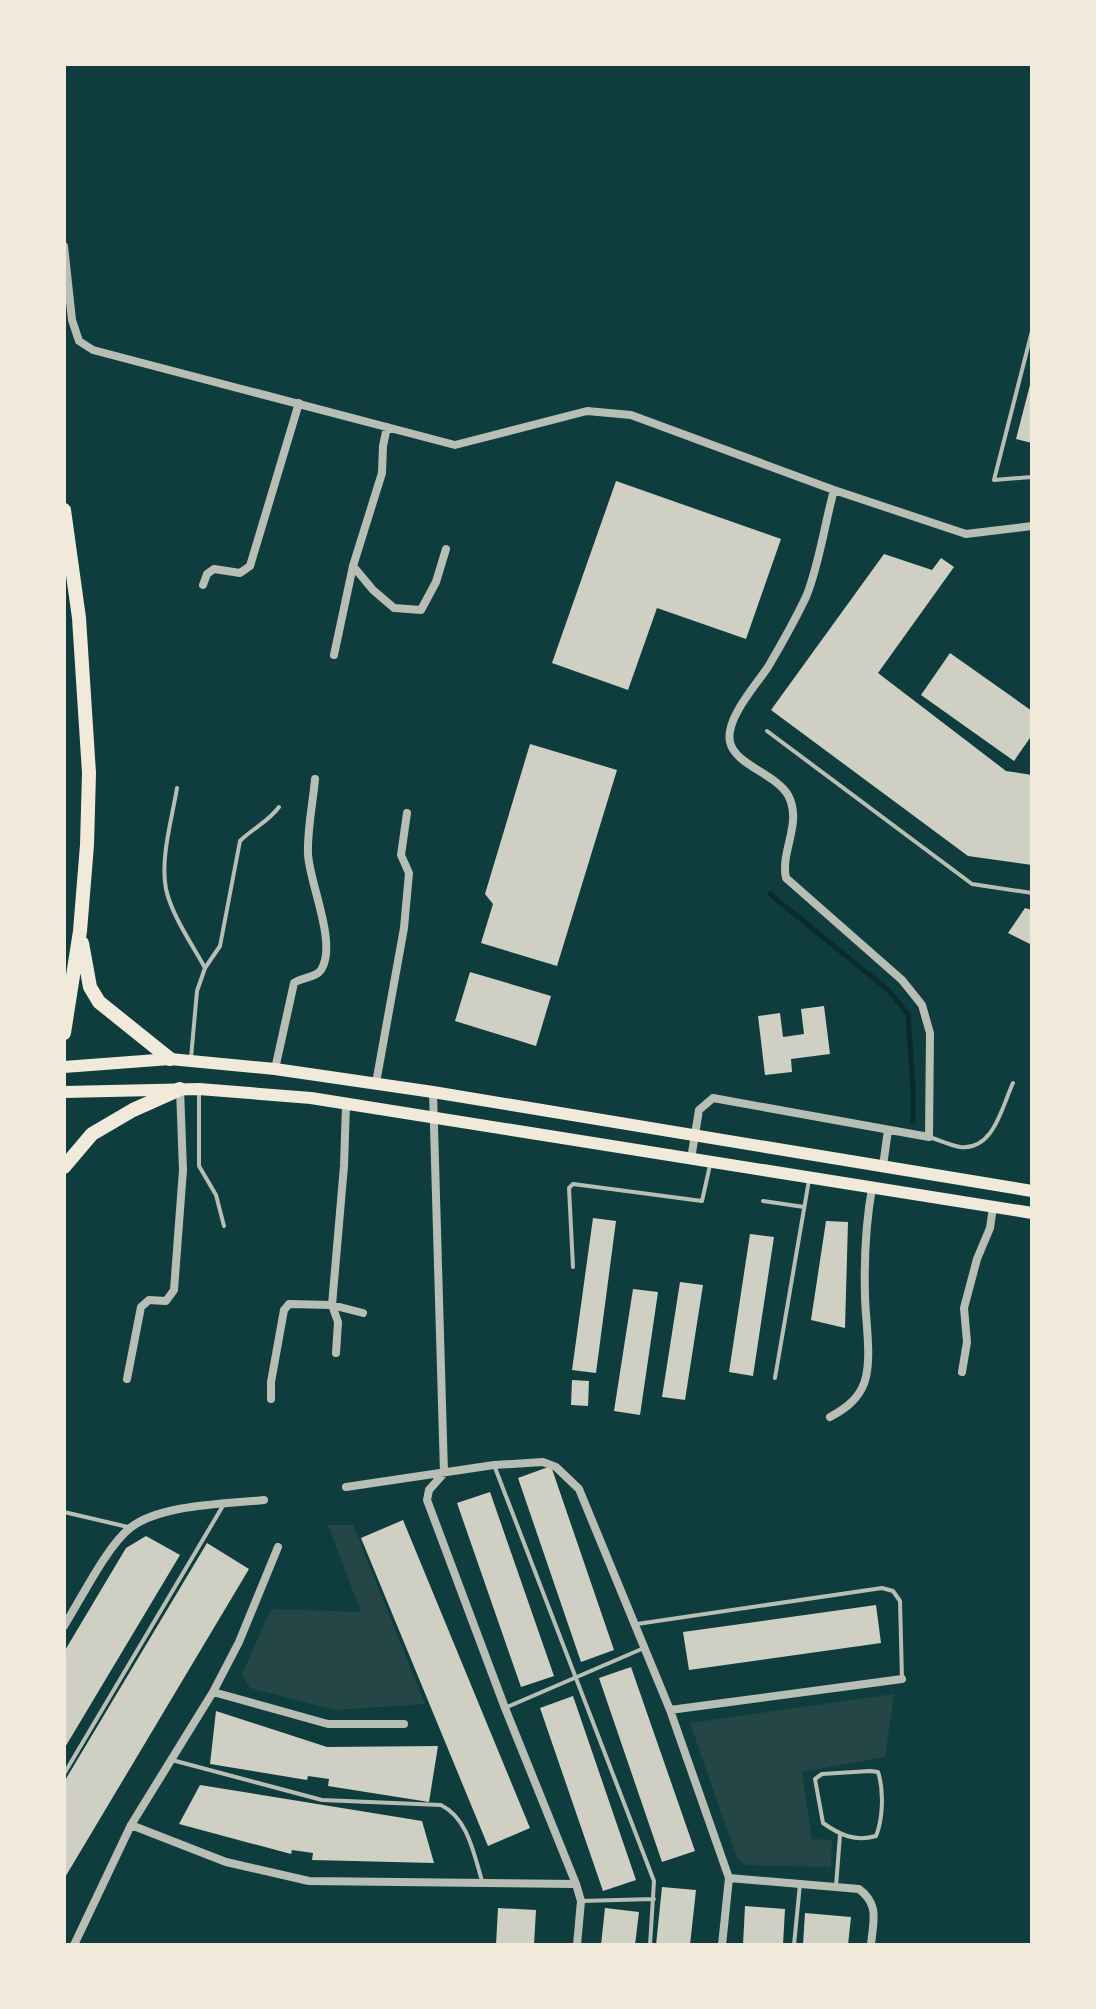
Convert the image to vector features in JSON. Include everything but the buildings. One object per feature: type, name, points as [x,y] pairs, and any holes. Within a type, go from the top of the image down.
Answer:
[{"type":"highway","points":[[64,510],[81,632],[89,773],[80,931],[64,1033]]},
{"type":"highway","points":[[80,931],[90,987],[99,1002],[170,1059]]},
{"type":"highway","points":[[64,1167],[92,1134],[133,1110],[180,1089]]},
{"type":"main road","points":[[64,1067],[170,1059],[275,1069],[433,1092],[1032,1191]]},
{"type":"main road","points":[[64,1092],[199,1089],[311,1098],[1032,1213]]},
{"type":"street","points":[[64,246],[72,320],[79,341],[93,350],[455,445],[587,411],[631,415],[834,490],[966,534],[1032,526]]},
{"type":"street","points":[[203,585],[207,574],[214,569],[240,573],[250,566],[299,403]]},
{"type":"street","points":[[334,655],[353,566],[382,473],[387,427]]},
{"type":"street","points":[[691,1159],[699,1110],[713,1098],[929,1137],[930,1033],[922,1005],[902,980],[786,878],[784,867],[792,841],[793,815],[788,795],[776,782],[736,754],[729,741],[735,716],[768,666],[806,595],[834,490]]},
{"type":"street","points":[[353,566],[373,590],[394,608],[421,610],[436,582],[446,549]]},
{"type":"street","points":[[275,1069],[294,983],[302,977],[316,975],[322,969],[325,957],[323,919],[310,874],[308,853],[315,779]]},
{"type":"street","points":[[376,1083],[404,928],[409,873],[401,855],[407,813]]},
{"type":"street","points":[[127,1379],[141,1307],[149,1300],[166,1301],[174,1290],[183,1170],[180,1089]]},
{"type":"street","points":[[433,1092],[444,1473],[429,1490],[427,1500],[505,1708],[576,1884],[581,1901],[577,1945]]},
{"type":"street","points":[[336,1353],[338,1322],[332,1305],[346,1104]]},
{"type":"street","points":[[883,1166],[888,1130]]},
{"type":"street","points":[[830,1417],[846,1408],[862,1388],[867,1369],[865,1292],[872,1188]]},
{"type":"street","points":[[962,1372],[967,1342],[964,1308],[977,1259],[990,1228],[993,1207]]},
{"type":"street","points":[[271,1399],[271,1382],[284,1310],[289,1304],[332,1305],[363,1313]]},
{"type":"street","points":[[346,1487],[494,1465],[543,1462],[556,1467],[579,1489],[670,1710],[729,1878],[722,1945]]},
{"type":"street","points":[[64,1626],[114,1546],[130,1528],[164,1513],[264,1500]]},
{"type":"street","points":[[74,1945],[131,1825],[213,1692],[239,1642],[278,1547]]},
{"type":"street","points":[[670,1710],[902,1679]]},
{"type":"street","points":[[213,1692],[328,1724],[404,1724]]},
{"type":"street","points":[[131,1825],[226,1862],[309,1881],[576,1884]]},
{"type":"street","points":[[729,1878],[859,1889],[870,1898],[874,1913],[871,1945]]},
{"type":"lane","points":[[1032,331],[994,480],[1032,477]]},
{"type":"lane","points":[[767,731],[972,884],[1032,893]]},
{"type":"lane","points":[[177,788],[166,860],[166,889],[205,968]]},
{"type":"lane","points":[[191,1060],[197,991],[205,968],[220,946],[240,841],[269,820],[279,807]]},
{"type":"lane","points":[[929,1137],[961,1147],[977,1145],[989,1136],[1013,1083]]},
{"type":"lane","points":[[199,1089],[199,1166],[216,1195],[224,1226]]},
{"type":"lane","points":[[573,1267],[569,1188],[573,1184],[702,1201],[711,1162]]},
{"type":"lane","points":[[775,1378],[810,1178]]},
{"type":"lane","points":[[763,1201],[805,1208]]},
{"type":"lane","points":[[494,1465],[654,1881],[650,1945]]},
{"type":"lane","points":[[64,1774],[224,1504]]},
{"type":"lane","points":[[64,1512],[130,1528]]},
{"type":"lane","points":[[634,1625],[882,1588],[893,1591],[900,1601],[902,1679]]},
{"type":"lane","points":[[505,1708],[644,1648]]},
{"type":"lane","points":[[170,1759],[322,1800],[441,1805],[454,1812],[465,1830],[483,1884]]},
{"type":"lane","points":[[878,1772],[881,1782],[876,1836],[863,1840],[840,1835],[823,1823],[815,1779],[822,1774],[878,1772]]},
{"type":"lane","points":[[836,1886],[840,1835]]},
{"type":"lane","points":[[794,1945],[800,1883]]},
{"type":"lane","points":[[581,1901],[654,1899]]},
{"type":"shaded area","points":[[328,1525],[353,1525],[425,1704],[335,1710],[250,1688],[242,1674],[271,1609],[361,1612]]},
{"type":"shaded area","points":[[894,1694],[885,1757],[802,1772],[812,1839],[832,1840],[831,1867],[746,1865],[737,1858],[690,1723]]},
{"type":"waterway","points":[[770,894],[888,990],[908,1014],[913,1121]]}]
